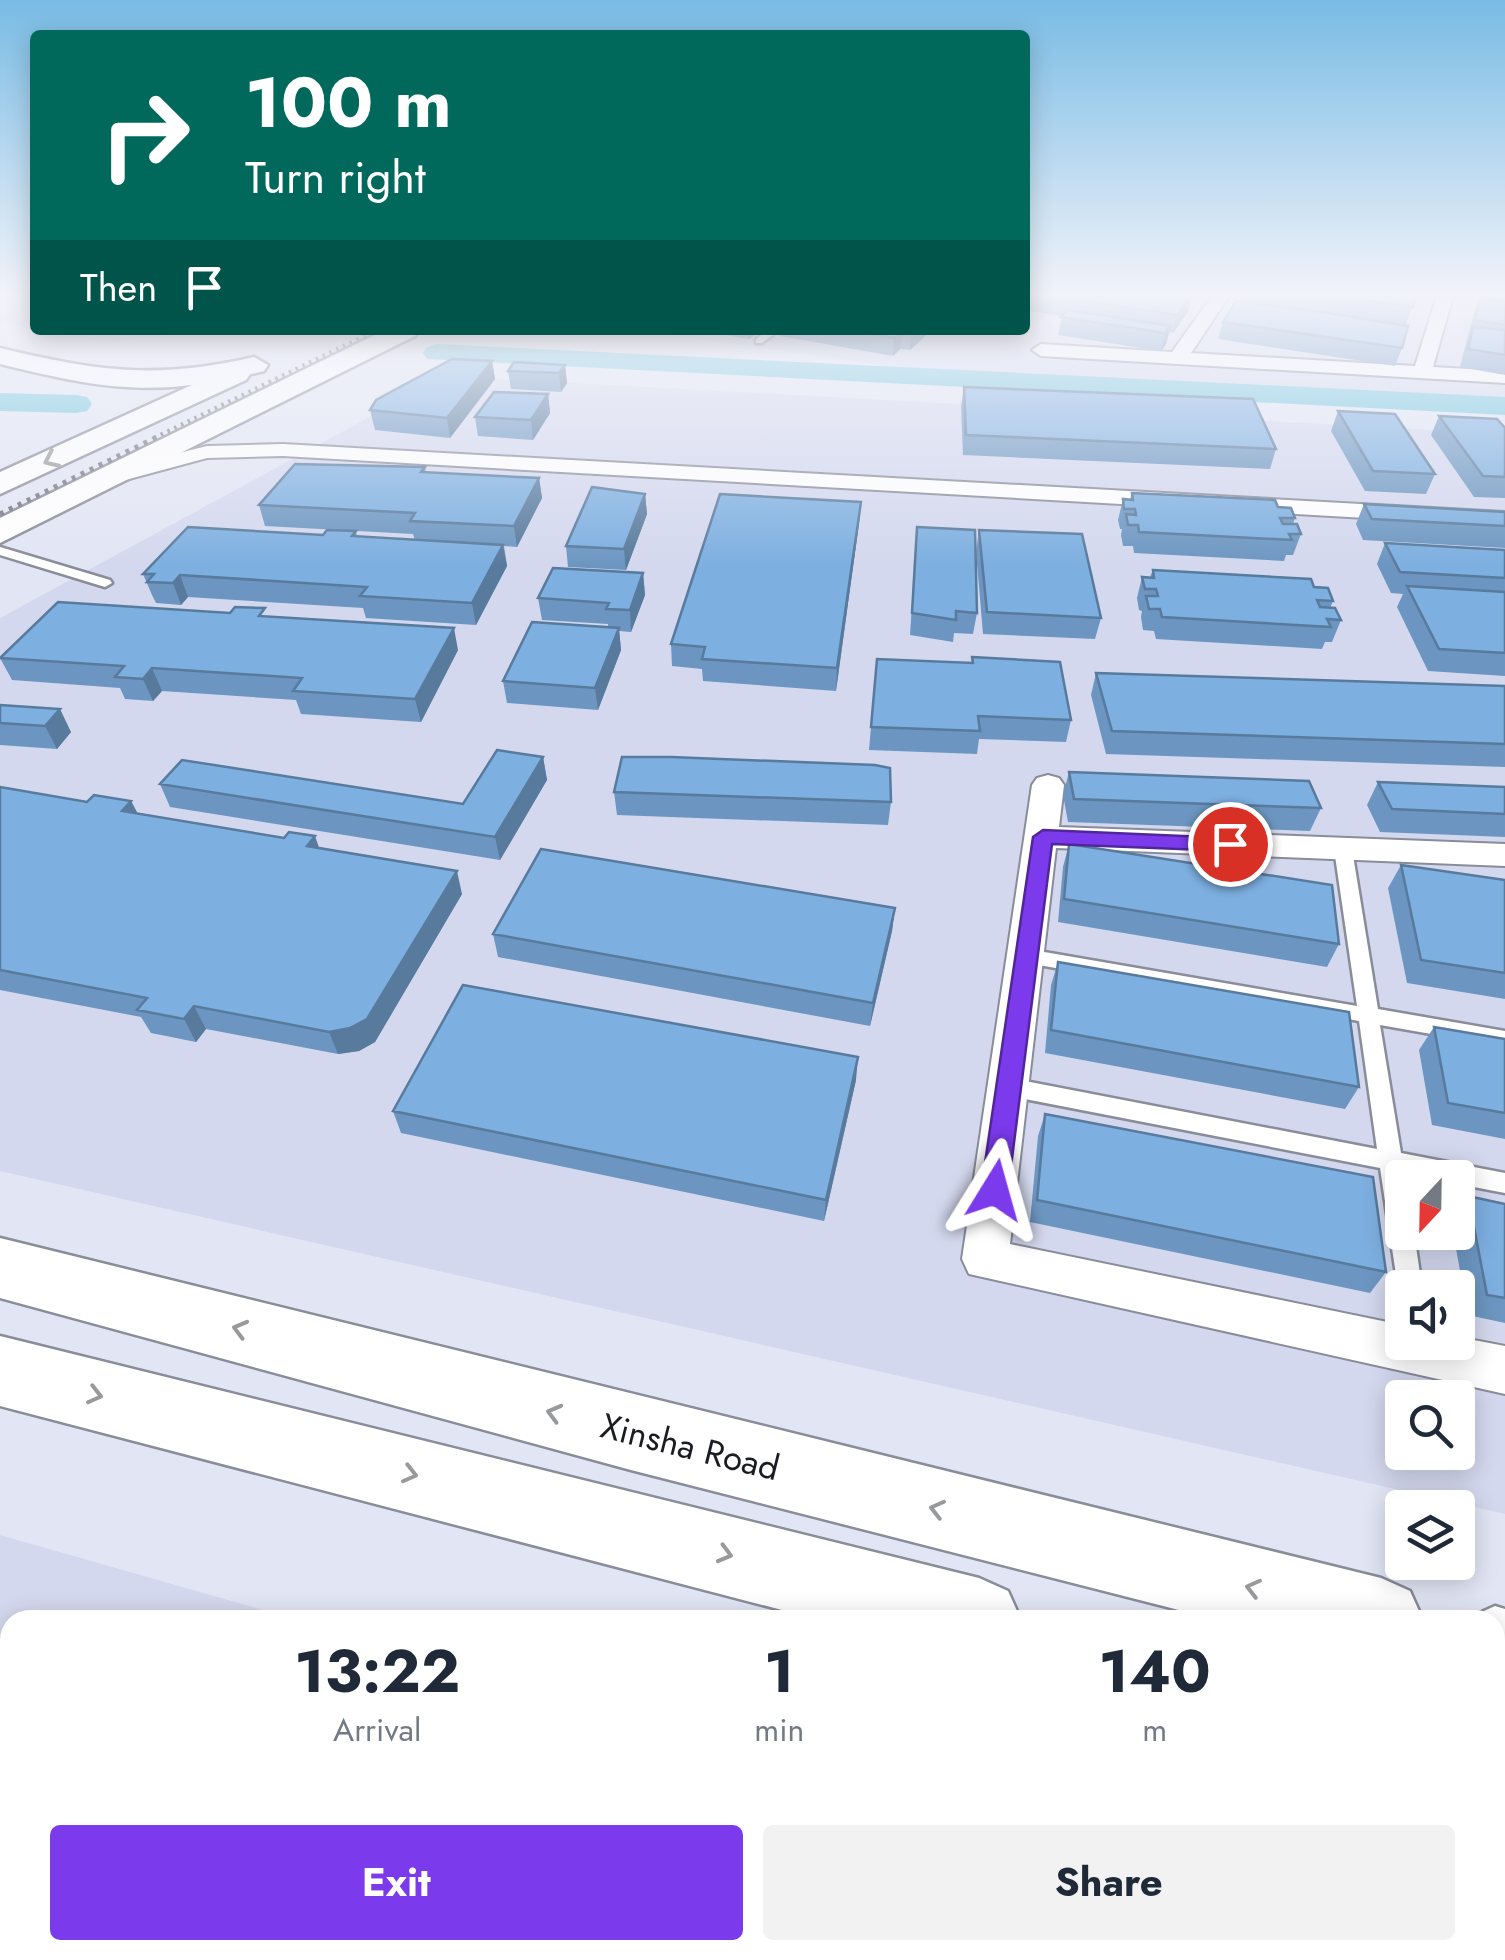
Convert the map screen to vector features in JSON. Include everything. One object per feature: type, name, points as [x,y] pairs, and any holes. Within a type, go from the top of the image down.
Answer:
[{"type":"main road","points":[[105,434],[134,403],[127,390],[110,383]]},
{"type":"main road","points":[[0,484],[214,383]]},
{"type":"main road","points":[[0,532],[299,383]]},
{"type":"main road","name":"Xinsha Road","points":[[0,1268],[631,1433],[1342,1610]]},
{"type":"main road","points":[[0,1372],[940,1610]]},
{"type":"street","points":[[262,402],[234,428],[233,434],[250,444],[283,450]]},
{"type":"street","points":[[109,478],[207,452],[283,450],[1505,519]]},
{"type":"street","points":[[1048,786],[985,1260],[1385,1340]]},
{"type":"street","points":[[1043,837],[1505,856]]},
{"type":"street","points":[[1468,1360],[1505,1370]]},
{"type":"lane","points":[[0,551],[105,583]]},
{"type":"lane","points":[[1343,849],[1390,1160]]},
{"type":"lane","points":[[1027,956],[1505,1039]]},
{"type":"lane","points":[[1009,1086],[1385,1160]]},
{"type":"lane","points":[[1475,1177],[1505,1183]]},
{"type":"shaded area","points":[[431,383],[581,383],[1505,434],[1505,1514],[1475,1507],[1475,1490],[1400,1490],[0,1171],[0,618]]},
{"type":"shaded area","points":[[1188,383],[1505,383],[1505,400]]},
{"type":"shaded area","points":[[0,1535],[263,1610],[0,1610]]},
{"type":"building","points":[[407,383],[474,383],[447,418],[370,410],[376,400]]},
{"type":"building","points":[[964,387],[1253,399],[1276,449],[966,435]]},
{"type":"building","points":[[494,392],[548,394],[531,420],[475,417]]},
{"type":"building","points":[[1338,411],[1395,414],[1435,474],[1373,471]]},
{"type":"building","points":[[1439,416],[1497,419],[1505,428],[1505,477],[1483,476]]},
{"type":"building","points":[[295,464],[425,467],[421,472],[539,478],[514,526],[410,521],[415,513],[259,505]]},
{"type":"building","points":[[592,487],[645,494],[624,549],[566,546]]},
{"type":"building","points":[[1132,493],[1275,500],[1278,507],[1291,508],[1295,518],[1280,518],[1283,524],[1297,524],[1301,534],[1289,534],[1292,540],[1139,532],[1138,525],[1128,525],[1126,514],[1136,515],[1135,509],[1124,509],[1123,499],[1133,500]]},
{"type":"building","points":[[720,494],[861,502],[837,668],[702,659],[705,647],[671,644]]},
{"type":"building","points":[[1364,504],[1505,512],[1505,526],[1372,519]]},
{"type":"building","points":[[188,527],[323,535],[327,530],[356,531],[352,536],[503,545],[472,603],[360,596],[367,587],[180,575],[173,583],[147,582],[154,574],[143,574]]},
{"type":"building","points":[[917,527],[975,530],[977,613],[956,611],[956,620],[912,613]]},
{"type":"building","points":[[979,530],[1082,534],[1101,618],[987,612]]},
{"type":"building","points":[[1385,543],[1505,550],[1505,578],[1400,572]]},
{"type":"building","points":[[553,568],[643,573],[630,610],[606,609],[609,603],[538,598]]},
{"type":"building","points":[[1153,570],[1311,579],[1314,587],[1328,588],[1333,601],[1317,600],[1320,607],[1335,608],[1341,620],[1327,619],[1331,627],[1162,617],[1160,609],[1149,609],[1146,596],[1158,596],[1156,589],[1145,589],[1142,577],[1154,578]]},
{"type":"building","points":[[1407,586],[1505,592],[1505,653],[1439,649]]},
{"type":"building","points":[[58,602],[230,613],[235,607],[265,608],[259,616],[454,628],[415,699],[293,691],[302,678],[152,668],[143,679],[115,677],[124,666],[0,658]]},
{"type":"building","points":[[532,622],[619,628],[595,688],[503,681]]},
{"type":"building","points":[[972,657],[1060,662],[1071,720],[978,716],[980,731],[871,727],[877,659],[973,663]]},
{"type":"building","points":[[1096,673],[1505,686],[1505,744],[1112,731]]},
{"type":"building","points":[[0,705],[60,709],[45,726],[0,723]]},
{"type":"building","points":[[497,750],[543,757],[495,837],[160,784],[182,760],[463,804]]},
{"type":"building","points":[[622,757],[875,765],[890,768],[891,802],[614,792]]},
{"type":"building","points":[[1069,772],[1309,781],[1321,808],[1074,799]]},
{"type":"building","points":[[1378,782],[1505,787],[1505,814],[1392,809]]},
{"type":"building","points":[[0,787],[87,802],[94,795],[131,801],[122,811],[284,838],[289,832],[315,836],[307,846],[457,871],[367,1019],[350,1028],[329,1032],[194,1006],[184,1019],[137,1010],[147,998],[0,970]]},
{"type":"building","points":[[1069,844],[1332,885],[1339,944],[1064,899]]},
{"type":"building","points":[[541,849],[895,908],[873,1003],[493,934]]},
{"type":"building","points":[[1401,865],[1505,880],[1505,973],[1421,960]]},
{"type":"building","points":[[1058,962],[1349,1012],[1359,1087],[1051,1030]]},
{"type":"building","points":[[463,985],[858,1057],[826,1200],[393,1111]]},
{"type":"building","points":[[1434,1027],[1505,1039],[1505,1113],[1448,1103]]},
{"type":"building","points":[[1045,1114],[1373,1177],[1386,1270],[1385,1272],[1037,1200]]},
{"type":"building","points":[[1475,1198],[1505,1204],[1505,1298],[1487,1295],[1475,1232]]},
{"type":"waterway","points":[[1051,383],[1505,406]]},
{"type":"waterway","points":[[0,402],[76,404]]},
{"type":"railway","points":[[154,438],[266,383]]},
{"type":"railway","points":[[0,514],[159,436]]},
{"type":"route","points":[[995,1190],[1043,837],[1230,844]]}]
